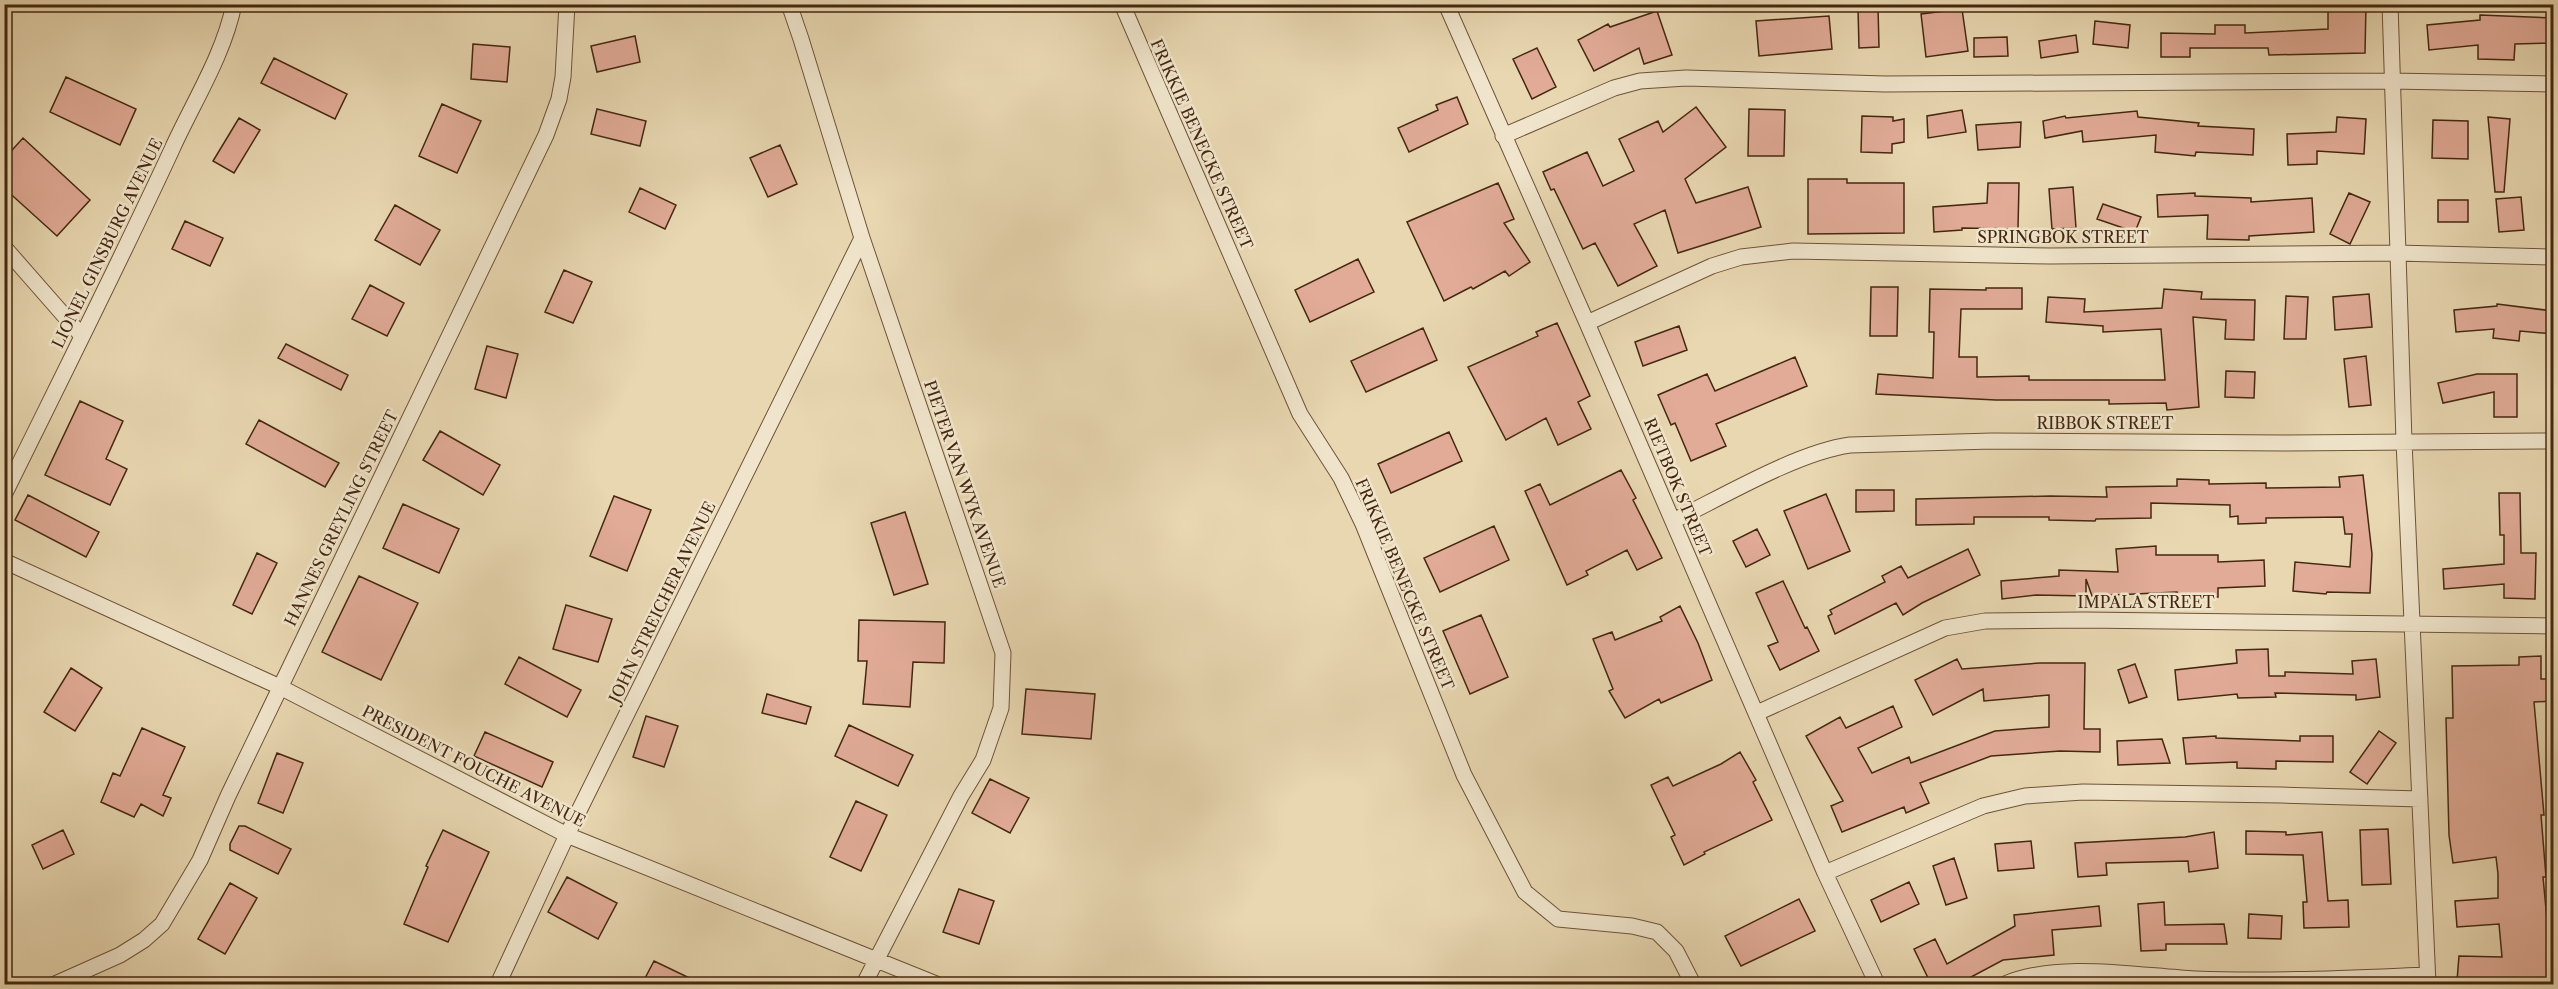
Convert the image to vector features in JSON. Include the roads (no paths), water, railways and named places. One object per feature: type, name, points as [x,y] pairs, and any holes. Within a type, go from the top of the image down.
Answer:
[{"type":"street","name":"LIONEL GINSBURG AVENUE","points":[[4,495],[218,51],[230,23],[234,4]]},
{"type":"street","name":"HANNES GREYLING STREET","points":[[55,984],[120,955],[144,940],[162,924],[200,860],[280,687],[546,135],[559,99],[563,77],[567,4]]},
{"type":"street","name":"PIETER VAN WYK AVENUE","points":[[789,4],[862,238],[1004,653],[1001,708],[983,760],[961,796],[864,984]]},
{"type":"street","name":"FRIKKIE BENECKE STREET","points":[[1122,4],[1300,414],[1341,478],[1363,524],[1464,775],[1526,892],[1557,919],[1632,926],[1657,932],[1676,951],[1693,984]]},
{"type":"street","name":"RIETBOK STREET","points":[[1446,4],[1826,873],[1877,984]]},
{"type":"street","points":[[2006,984],[2039,974],[2100,972],[2237,979],[2428,980],[2414,623],[2404,441],[2390,4]]},
{"type":"street","points":[[1503,136],[1614,88],[1640,81],[1676,78],[1885,84],[2391,81],[2553,84]]},
{"type":"street","name":"JOHN STREICHER AVENUE","points":[[498,984],[567,835],[862,238]]},
{"type":"street","points":[[4,247],[82,336]]},
{"type":"street","name":"SPRINGBOK STREET","points":[[1587,323],[1712,266],[1741,257],[1793,251],[2050,256],[2397,254],[2553,257]]},
{"type":"street","name":"RIBBOK STREET","points":[[1673,521],[1792,464],[1836,447],[1850,445],[1992,441],[2553,441]]},
{"type":"street","name":"PRESIDENT FOUCHE AVENUE","points":[[4,561],[280,687],[567,835],[875,962],[936,984]]},
{"type":"street","name":"IMPALA STREET","points":[[1757,714],[1846,671],[1945,628],[1985,621],[2084,620],[2553,626]]},
{"type":"street","points":[[1826,873],[1983,806],[2025,796],[2083,792],[2420,799]]}]
